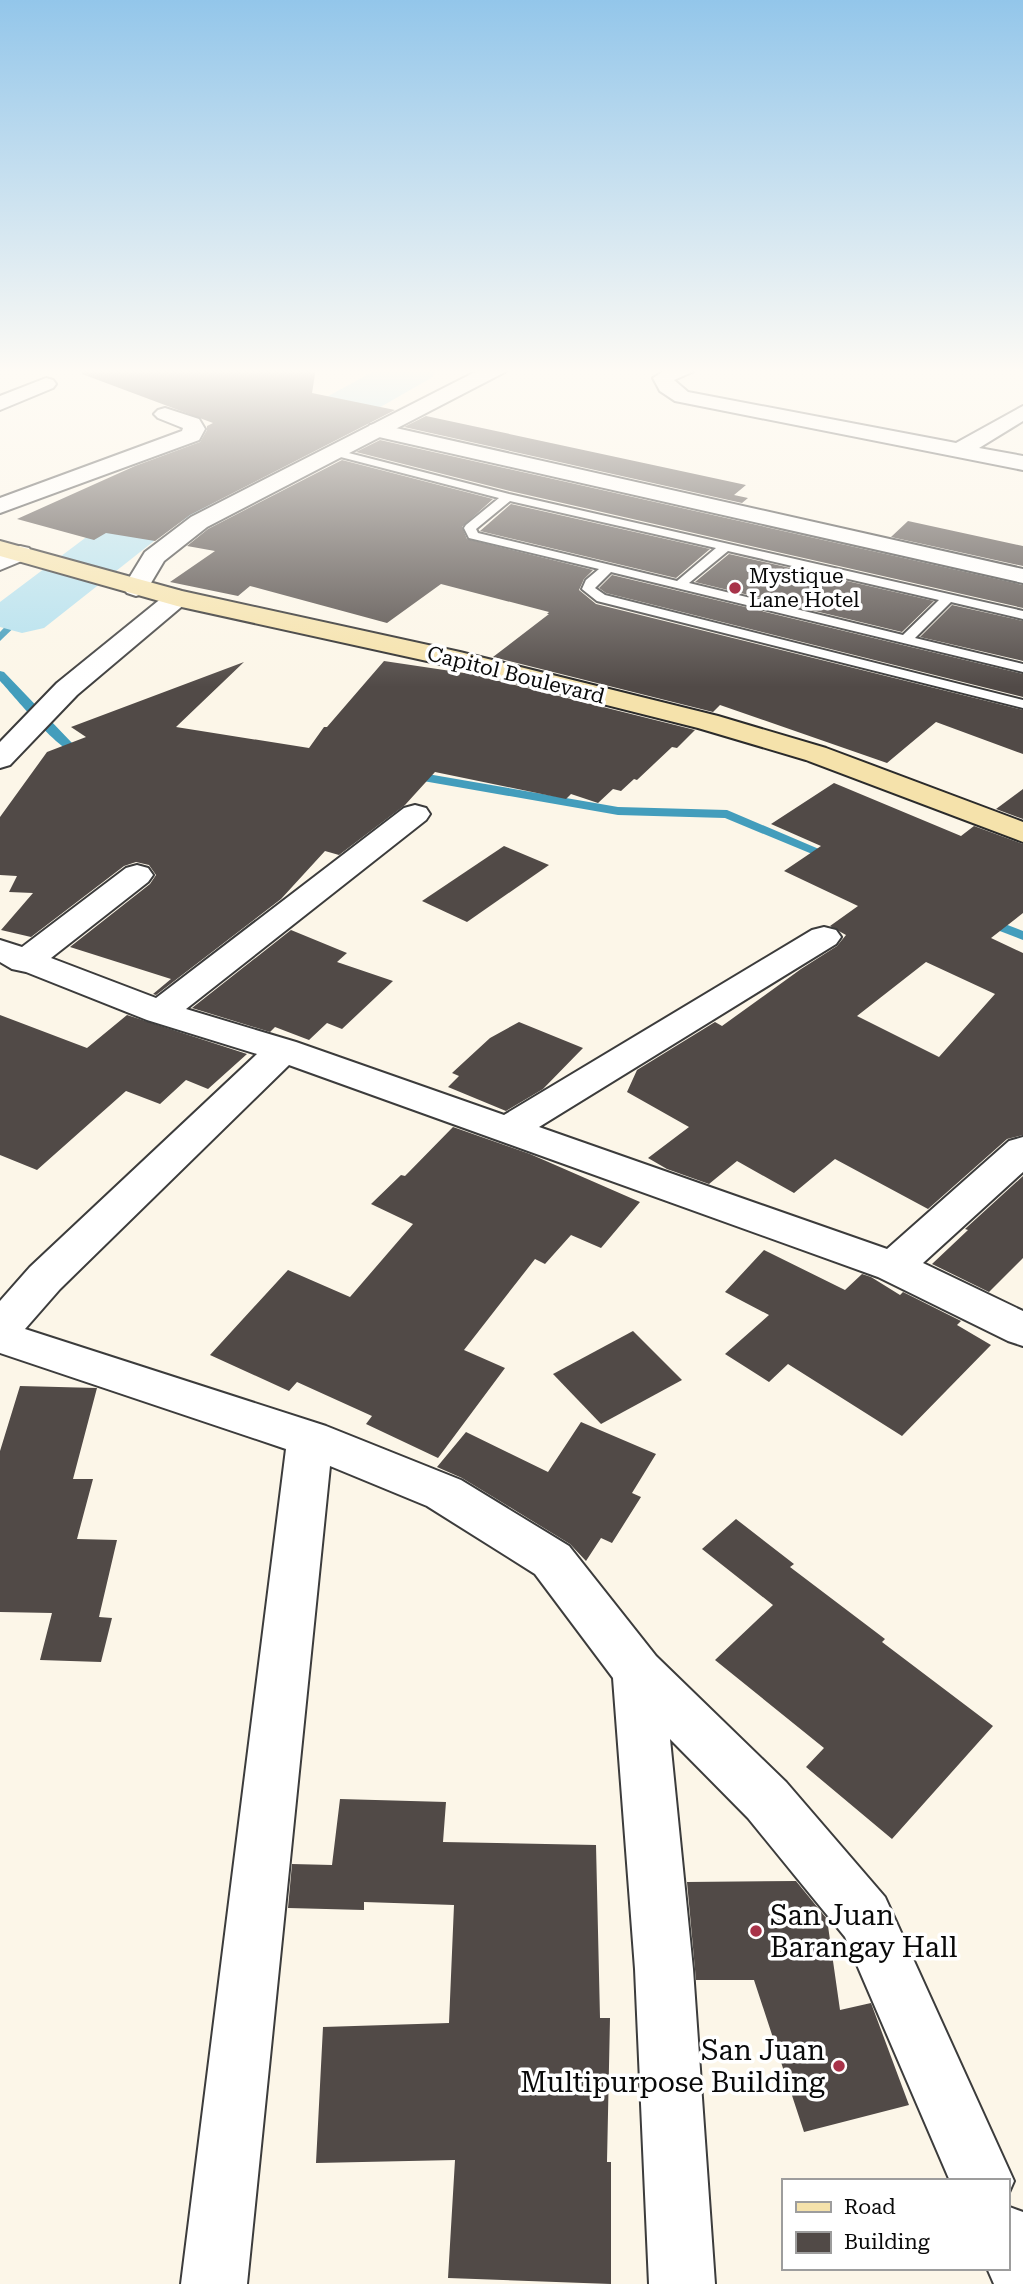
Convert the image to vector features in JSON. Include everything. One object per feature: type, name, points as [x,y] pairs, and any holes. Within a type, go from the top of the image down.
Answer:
[{"type":"main road","name":"Capitol Boulevard","points":[[7,555],[46,561],[177,598],[460,660],[708,722],[816,754],[1023,833]]},
{"type":"street","points":[[0,506],[85,475]]},
{"type":"street","points":[[126,585],[155,557],[199,522],[290,475]]},
{"type":"street","points":[[572,475],[708,506],[816,527],[1023,576]]},
{"type":"street","points":[[9,748],[67,690],[177,598]]},
{"type":"street","points":[[160,1012],[415,814]]},
{"type":"street","points":[[12,956],[137,875]]},
{"type":"street","points":[[507,1130],[824,937]]},
{"type":"street","points":[[12,956],[160,1012],[283,1049],[893,1267],[1023,1330]]},
{"type":"street","points":[[0,1329],[45,1278],[283,1049]]},
{"type":"street","points":[[893,1267],[1023,1150]]},
{"type":"street","points":[[0,1337],[310,1439],[444,1493],[552,1560],[638,1672],[767,1800],[865,1917],[981,2179]]},
{"type":"street","points":[[214,2284],[310,1439]]},
{"type":"street","points":[[638,1672],[664,1969],[682,2284]]},
{"type":"street","points":[[1009,2243],[1023,2275]]},
{"type":"lane","points":[[419,475],[508,498],[1023,615]]},
{"type":"lane","points":[[508,498],[474,523],[470,528],[473,535],[1023,668]]},
{"type":"lane","points":[[681,584],[725,547]]},
{"type":"lane","points":[[610,567],[590,583],[588,589],[601,598],[1023,704]]},
{"type":"lane","points":[[907,639],[949,597]]},
{"type":"building","points":[[116,475],[269,475],[190,515],[155,541],[106,533],[94,540],[17,519]]},
{"type":"building","points":[[314,475],[398,475],[493,499],[462,527],[467,539],[593,570],[584,579],[579,590],[596,604],[1023,710],[1023,754],[936,722],[887,763],[720,705],[713,712],[493,657],[549,612],[441,584],[387,623],[250,586],[238,596],[170,582],[215,551],[187,546],[208,529]]},
{"type":"building","points":[[445,475],[533,475],[1023,585],[1023,608]]},
{"type":"building","points":[[616,475],[698,475],[746,485],[734,495],[748,498],[742,503]]},
{"type":"building","points":[[511,504],[710,549],[676,578],[480,531]]},
{"type":"building","points":[[908,521],[1023,546],[1023,566],[891,537]]},
{"type":"building","points":[[729,554],[934,601],[902,632],[695,582]]},
{"type":"building","points":[[612,575],[1023,674],[1023,697],[606,593],[599,588]]},
{"type":"building","points":[[952,605],[1023,621],[1023,661],[920,637]]},
{"type":"building","points":[[384,661],[471,674],[695,730],[677,748],[672,747],[637,780],[634,779],[621,791],[613,789],[598,803],[571,794],[566,799],[435,772],[405,805],[339,855],[325,851],[281,899],[156,995],[153,994],[171,979],[70,947],[150,884],[156,875],[149,865],[136,862],[124,866],[31,937],[1,930],[33,893],[9,892],[17,876],[0,875],[0,817],[47,752],[86,737],[71,727],[244,662],[176,727],[309,748],[324,727],[327,727]]},
{"type":"building","points":[[834,783],[961,836],[974,826],[1023,844],[1023,913],[991,938],[1023,953],[1023,1135],[1007,1139],[928,1209],[835,1159],[794,1193],[737,1161],[709,1184],[667,1169],[648,1158],[689,1127],[627,1092],[637,1070],[715,1022],[722,1026],[837,946],[846,935],[830,926],[858,906],[784,871],[821,846],[771,824]],"holes":[[[926,962],[995,994],[939,1057],[857,1016]]]},
{"type":"building","points":[[1023,789],[1023,819],[996,809]]},
{"type":"building","points":[[504,846],[549,865],[467,922],[422,901]]},
{"type":"building","points":[[291,930],[347,953],[337,962],[393,981],[342,1029],[327,1023],[309,1040],[275,1027],[270,1032],[192,1008]]},
{"type":"building","points":[[0,1015],[87,1048],[127,1015],[247,1054],[208,1089],[186,1080],[160,1104],[126,1091],[37,1170],[0,1155]]},
{"type":"building","points":[[519,1022],[583,1048],[543,1089],[506,1111],[448,1087],[459,1076],[452,1073],[490,1038]]},
{"type":"building","points":[[453,1127],[530,1154],[640,1202],[601,1248],[571,1235],[545,1264],[535,1259],[464,1350],[505,1368],[438,1458],[366,1424],[372,1416],[297,1382],[289,1391],[210,1355],[288,1270],[350,1297],[413,1224],[371,1204],[401,1175],[405,1176]]},
{"type":"building","points":[[1023,1176],[1023,1258],[989,1292],[932,1264],[968,1230],[965,1229]]},
{"type":"building","points":[[764,1250],[845,1290],[862,1274],[871,1277],[900,1295],[903,1292],[961,1321],[957,1325],[991,1345],[902,1436],[788,1364],[769,1382],[725,1354],[769,1315],[725,1292]]},
{"type":"building","points":[[633,1331],[682,1380],[601,1424],[553,1374]]},
{"type":"building","points":[[20,1386],[97,1388],[73,1479],[93,1479],[77,1539],[117,1540],[99,1617],[112,1618],[101,1662],[40,1660],[52,1613],[0,1612],[0,1451]]},
{"type":"building","points":[[581,1422],[656,1454],[632,1493],[641,1497],[612,1543],[601,1538],[586,1561],[570,1544],[462,1478],[437,1467],[466,1432],[548,1472]]},
{"type":"building","points":[[736,1519],[794,1564],[790,1567],[885,1639],[882,1642],[993,1726],[892,1839],[806,1767],[824,1748],[715,1660],[773,1605],[702,1549]]},
{"type":"building","points":[[340,1799],[446,1802],[443,1842],[596,1845],[600,2018],[610,2018],[607,2162],[611,2162],[611,2284],[448,2278],[455,2160],[316,2163],[323,2027],[449,2023],[454,1905],[364,1902],[364,1910],[288,1908],[292,1864],[332,1865]]},
{"type":"building","points":[[796,1881],[827,1919],[840,2010],[871,2003],[909,2105],[804,2132],[754,1980],[696,1980],[687,1882]]},
{"type":"waterway","points":[[22,615],[153,514],[223,475]]},
{"type":"waterway","points":[[0,638],[22,615]]},
{"type":"waterway","points":[[0,674],[69,747],[83,755]]},
{"type":"waterway","points":[[410,775],[618,811],[727,814],[834,858]]},
{"type":"waterway","points":[[984,920],[1023,936]]},
{"type":"place","name":"Mystique Lane Hotel","points":[[735,588]]},
{"type":"place","name":"San Juan Barangay Hall","points":[[756,1931]]},
{"type":"place","name":"San Juan Multipurpose Building","points":[[839,2066]]}]
